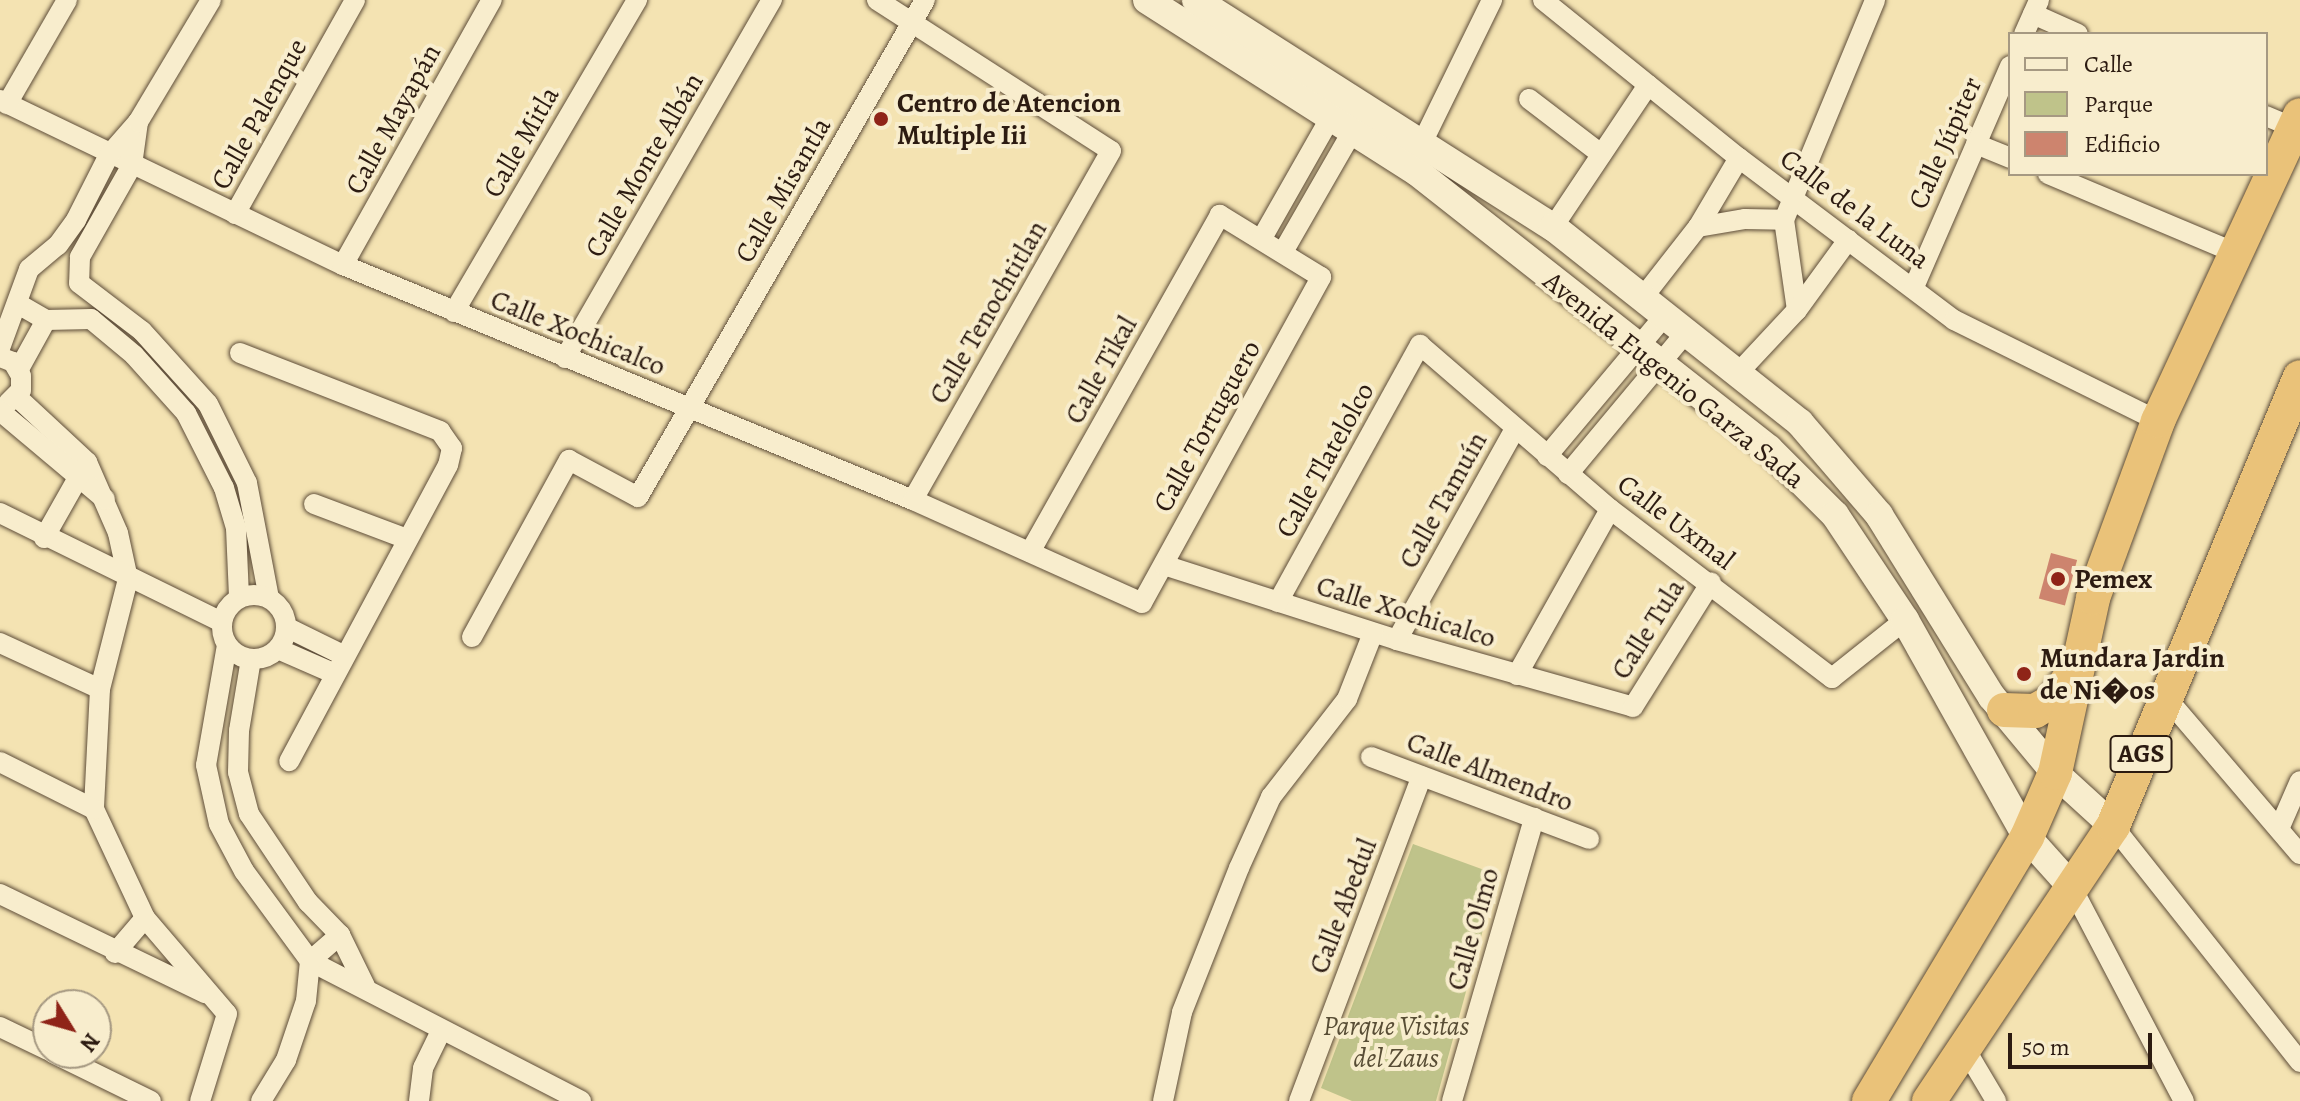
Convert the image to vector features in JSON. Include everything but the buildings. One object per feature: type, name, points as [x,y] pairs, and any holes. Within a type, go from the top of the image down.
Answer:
[{"type":"highway","points":[[2268,170],[2287,120]]},
{"type":"highway","points":[[1869,1101],[2027,837],[2055,773],[2074,670],[2093,598],[2158,421],[2236,253],[2266,176]]},
{"type":"highway","name":"AGS","points":[[1935,1096],[1964,1047],[2113,826],[2164,695],[2300,377]]},
{"type":"highway","points":[[2004,710],[2035,711],[2054,700],[2074,670]]},
{"type":"main road","name":"Avenida Eugenio Garza Sada","points":[[1147,0],[1350,110],[1423,141],[1553,227],[1677,322],[1800,423],[1843,469],[1879,515],[2004,710],[2055,773],[2113,826]]},
{"type":"main road","name":"Avenida Eugenio Garza Sada","points":[[1196,0],[1350,110],[1417,172],[1769,449],[1835,515],[1905,620],[2027,837],[2071,886]]},
{"type":"street","points":[[4,102],[67,0]]},
{"type":"street","points":[[0,348],[20,305],[29,269],[45,257],[76,220],[109,155],[138,122],[211,0]]},
{"type":"street","name":"Calle Palenque","points":[[235,214],[355,0]]},
{"type":"street","name":"Calle Mayapán","points":[[343,265],[492,0]]},
{"type":"street","name":"Calle Mitla","points":[[454,312],[637,0]]},
{"type":"street","name":"Calle Monte Albán","points":[[565,358],[772,0]]},
{"type":"street","points":[[877,0],[912,21]]},
{"type":"street","name":"Calle Misantla","points":[[472,637],[569,460],[638,497],[925,0]]},
{"type":"street","points":[[1423,141],[1492,0]]},
{"type":"street","name":"Calle de la Luna","points":[[1543,0],[1739,158],[1794,195],[1848,240],[1977,336],[2158,421]]},
{"type":"street","points":[[1797,310],[1784,220],[1875,0]]},
{"type":"street","points":[[2025,32],[2036,7],[2075,32]]},
{"type":"street","name":"Calle Tenochtitlan","points":[[912,21],[1111,151],[913,500]]},
{"type":"street","name":"Calle Júpiter","points":[[1914,287],[2008,71]]},
{"type":"street","points":[[1553,227],[1648,85]]},
{"type":"street","points":[[1529,99],[1601,154]]},
{"type":"street","name":"Calle Xochicalco","points":[[4,102],[343,265],[913,500],[1142,603]]},
{"type":"street","points":[[1350,110],[1283,252],[1262,238],[1350,110]]},
{"type":"street","points":[[138,122],[132,165],[80,257],[69,309],[51,320],[19,369],[22,383],[6,404],[82,470],[105,499],[128,579],[100,689],[94,809],[145,918],[227,1014],[228,1023],[200,1101]]},
{"type":"street","points":[[1976,144],[2008,157]]},
{"type":"street","points":[[1644,296],[1698,227],[1739,158]]},
{"type":"street","points":[[2053,176],[2236,253]]},
{"type":"street","name":"Calle Tikal","points":[[1030,552],[1220,215],[1262,238]]},
{"type":"street","points":[[1698,227],[1745,219],[1784,220]]},
{"type":"street","points":[[1739,372],[1797,310],[1848,240]]},
{"type":"street","name":"Calle Tortuguero","points":[[1142,603],[1321,277],[1283,252]]},
{"type":"street","points":[[45,257],[78,278],[142,331],[208,404],[247,483],[269,598],[278,606],[286,627],[338,664]]},
{"type":"street","points":[[20,305],[51,320],[91,319],[134,355],[186,413],[224,488],[236,528],[239,598],[222,622],[227,645],[206,765],[219,824],[244,871],[310,961],[365,986],[440,1033],[581,1101]]},
{"type":"street","points":[[1547,456],[1649,355],[1677,322]]},
{"type":"street","name":"Calle Uxmal","points":[[1420,345],[1610,509],[1711,582],[1832,678],[1905,620]]},
{"type":"street","name":"Calle Tlatelolco","points":[[1278,602],[1420,345]]},
{"type":"street","points":[[240,353],[440,431],[452,448],[448,465],[338,664],[289,761]]},
{"type":"street","points":[[1568,474],[1649,355]]},
{"type":"street","points":[[0,357],[19,369]]},
{"type":"street","name":"Calle Tamuín","points":[[1397,640],[1515,429]]},
{"type":"street","points":[[44,538],[82,470]]},
{"type":"street","points":[[314,504],[407,539]]},
{"type":"street","points":[[1517,675],[1610,509]]},
{"type":"street","points":[[0,513],[44,538],[222,622]]},
{"type":"street","name":"Calle Xochicalco","points":[[1164,565],[1373,633],[1633,707]]},
{"type":"street","name":"Calle Tula","points":[[1633,707],[1711,582]]},
{"type":"street","points":[[239,598],[269,598]]},
{"type":"street","points":[[278,649],[286,627]]},
{"type":"street","points":[[1163,1101],[1182,1012],[1239,868],[1271,797],[1347,699],[1373,633]]},
{"type":"street","points":[[0,643],[100,689]]},
{"type":"street","points":[[227,645],[251,659]]},
{"type":"street","points":[[251,659],[278,649],[338,664]]},
{"type":"street","points":[[251,659],[239,731],[238,772],[249,814],[308,902],[340,935],[365,986]]},
{"type":"street","points":[[2164,695],[2300,854]]},
{"type":"street","name":"Calle Almendro","points":[[1371,757],[1589,839]]},
{"type":"street","points":[[0,762],[94,809]]},
{"type":"street","name":"Calle Abedul","points":[[1299,1101],[1422,776]]},
{"type":"street","points":[[2279,829],[2300,781]]},
{"type":"street","name":"Calle Olmo","points":[[1452,1101],[1534,818]]},
{"type":"street","points":[[2113,826],[2300,1062]]},
{"type":"street","points":[[2071,886],[2184,1101]]},
{"type":"street","points":[[0,894],[115,953],[209,995]]},
{"type":"street","points":[[115,953],[145,918]]},
{"type":"street","points":[[261,1101],[286,1060],[306,1001],[310,961],[340,935]]},
{"type":"street","points":[[0,1027],[32,1043]]},
{"type":"street","points":[[419,1101],[423,1068],[440,1033]]},
{"type":"street","points":[[1964,1047],[1996,1101]]},
{"type":"street","points":[[86,1069],[151,1101]]},
{"type":"green space","name":"Parque Visitas del Zaus","points":[[1413,844],[1498,875],[1436,1101],[1352,1101],[1321,1088]]},
{"type":"place","name":"Centro de Atencion Multiple Iii","points":[[881,119]]},
{"type":"place","name":"Pemex","points":[[2058,579]]},
{"type":"place","name":"Mundara Jardin de Ni�os","points":[[2024,674]]}]
